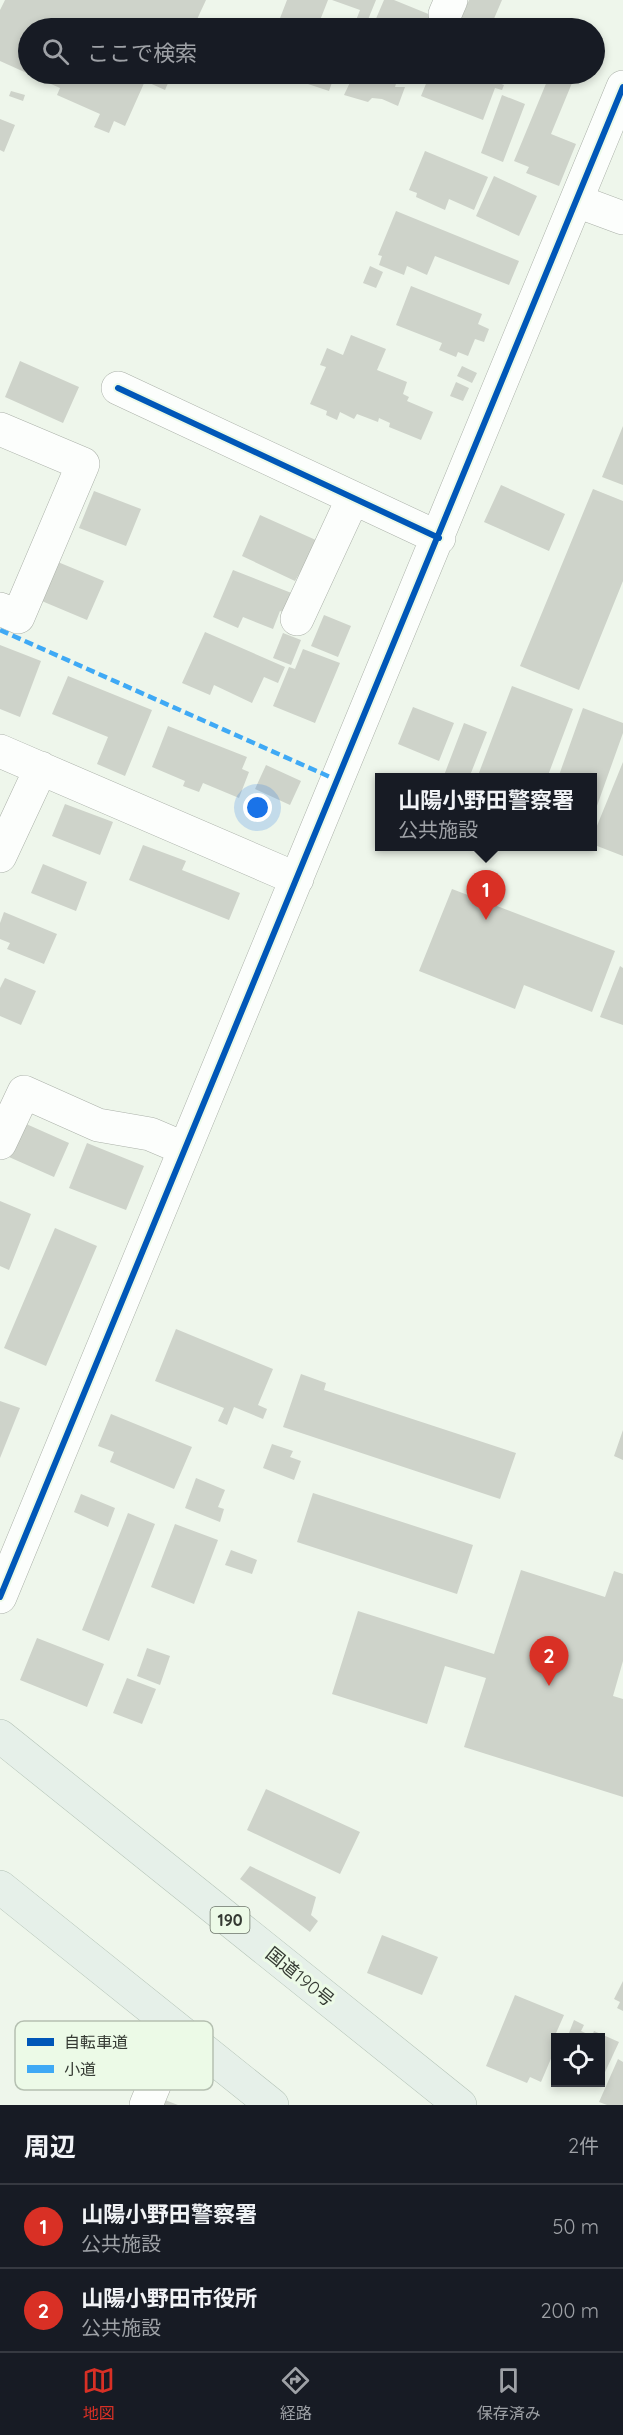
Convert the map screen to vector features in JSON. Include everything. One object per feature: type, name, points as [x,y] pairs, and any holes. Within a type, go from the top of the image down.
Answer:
[{"type":"highway","name":"国道190号","points":[[0,1736],[460,2105]]},
{"type":"highway","points":[[0,1887],[168,2021]]},
{"type":"highway","points":[[213,2057],[272,2105]]},
{"type":"street","points":[[0,1597],[183,1148],[439,538],[623,87]]},
{"type":"street","points":[[577,201],[623,218]]},
{"type":"street","points":[[118,388],[439,538]]},
{"type":"street","points":[[0,429],[83,464],[18,617],[0,609]]},
{"type":"street","points":[[297,618],[353,498]]},
{"type":"street","points":[[0,751],[297,879]]},
{"type":"street","points":[[0,856],[41,768]]},
{"type":"street","points":[[0,1143],[24,1092],[98,1125],[150,1134],[183,1148]]},
{"type":"street","points":[[146,2105],[152,2090]]},
{"type":"building","points":[[5,0],[206,0],[198,18],[18,18],[18,69],[0,61],[0,10]]},
{"type":"building","points":[[287,0],[328,0],[321,18],[280,18]]},
{"type":"building","points":[[332,0],[376,0],[369,18],[357,18],[360,10]]},
{"type":"building","points":[[384,0],[394,0],[438,18],[376,18]]},
{"type":"building","points":[[469,0],[502,0],[494,18],[461,18]]},
{"type":"building","points":[[51,84],[144,84],[125,126],[114,121],[109,133],[94,127],[100,114],[57,95],[60,88]]},
{"type":"building","points":[[152,84],[168,84],[165,90]]},
{"type":"building","points":[[308,84],[331,84],[329,91]]},
{"type":"building","points":[[349,84],[396,84],[395,87],[405,87],[398,106],[382,99],[372,98],[368,102],[344,95]]},
{"type":"building","points":[[426,84],[504,85],[502,90],[495,88],[483,120],[421,96]]},
{"type":"building","points":[[546,84],[572,84],[551,134],[576,144],[559,186],[526,173],[529,167],[514,161]]},
{"type":"building","points":[[11,91],[25,95],[23,101],[9,96]]},
{"type":"building","points":[[502,95],[525,104],[503,162],[481,153]]},
{"type":"building","points":[[0,119],[15,125],[4,152],[0,150]]},
{"type":"building","points":[[425,151],[488,177],[474,210],[449,199],[445,210],[416,197],[417,193],[409,190]]},
{"type":"building","points":[[494,176],[537,196],[519,236],[476,216]]},
{"type":"building","points":[[396,211],[519,261],[509,285],[435,256],[427,275],[407,266],[404,275],[379,265],[382,256],[378,255]]},
{"type":"building","points":[[370,266],[383,272],[376,288],[363,283]]},
{"type":"building","points":[[411,286],[482,314],[478,324],[489,329],[484,342],[475,339],[468,356],[458,352],[456,357],[439,350],[442,343],[396,325]]},
{"type":"building","points":[[351,335],[386,349],[377,370],[407,382],[403,394],[409,397],[407,401],[433,412],[421,440],[389,427],[390,423],[379,418],[378,422],[357,414],[354,419],[340,412],[337,420],[326,415],[327,411],[310,404],[326,367],[320,365],[327,348],[343,355]]},
{"type":"building","points":[[20,361],[79,387],[63,423],[5,397]]},
{"type":"building","points":[[462,366],[477,373],[472,383],[457,376]]},
{"type":"building","points":[[456,382],[469,388],[463,401],[450,396]]},
{"type":"building","points":[[623,426],[623,485],[602,477]]},
{"type":"building","points":[[501,485],[565,514],[549,551],[484,522]]},
{"type":"building","points":[[593,489],[623,501],[623,581],[579,690],[520,666]]},
{"type":"building","points":[[94,491],[141,509],[126,546],[79,528]]},
{"type":"building","points":[[260,515],[318,541],[295,581],[242,556]]},
{"type":"building","points":[[53,560],[104,581],[87,620],[37,599]]},
{"type":"building","points":[[233,570],[294,594],[286,613],[280,611],[273,629],[243,617],[238,628],[213,617]]},
{"type":"building","points":[[324,615],[351,626],[338,657],[311,646]]},
{"type":"building","points":[[205,632],[285,667],[278,683],[264,677],[252,703],[214,685],[210,695],[182,683]]},
{"type":"building","points":[[283,633],[301,640],[291,665],[273,658]]},
{"type":"building","points":[[0,645],[41,661],[20,717],[0,709]]},
{"type":"building","points":[[303,649],[340,663],[315,723],[273,706],[289,667],[295,669]]},
{"type":"building","points":[[68,676],[152,710],[125,776],[97,764],[108,737],[52,714]]},
{"type":"building","points":[[512,686],[573,709],[549,773],[479,773]]},
{"type":"building","points":[[413,707],[454,723],[439,761],[398,744]]},
{"type":"building","points":[[583,708],[623,723],[623,733],[597,806],[597,773],[560,773]]},
{"type":"building","points":[[464,723],[487,732],[471,773],[445,773]]},
{"type":"building","points":[[168,726],[247,757],[242,769],[249,772],[239,798],[203,783],[199,792],[183,786],[185,781],[152,767]]},
{"type":"building","points":[[623,762],[623,856],[597,846],[597,826]]},
{"type":"building","points":[[266,765],[301,781],[290,805],[255,789]]},
{"type":"building","points":[[65,804],[113,822],[100,855],[52,836]]},
{"type":"building","points":[[143,845],[186,861],[182,870],[240,893],[229,920],[129,880]]},
{"type":"building","points":[[43,864],[87,882],[76,911],[31,893]]},
{"type":"building","points":[[452,889],[615,951],[592,1012],[524,985],[515,1009],[419,971]]},
{"type":"building","points":[[4,912],[57,934],[44,964],[7,949],[10,943],[0,939],[0,923]]},
{"type":"building","points":[[620,966],[623,968],[623,1025],[600,1017]]},
{"type":"building","points":[[5,978],[36,991],[21,1025],[0,1016],[0,988]]},
{"type":"building","points":[[24,1123],[69,1143],[54,1177],[9,1157]]},
{"type":"building","points":[[87,1143],[144,1166],[126,1210],[69,1188]]},
{"type":"building","points":[[0,1201],[31,1214],[9,1270],[0,1266]]},
{"type":"building","points":[[55,1228],[97,1246],[46,1366],[4,1348]]},
{"type":"building","points":[[176,1329],[273,1369],[258,1405],[267,1409],[263,1419],[234,1407],[227,1425],[218,1421],[224,1408],[155,1381]]},
{"type":"building","points":[[301,1374],[326,1383],[324,1390],[516,1453],[500,1499],[283,1427]]},
{"type":"building","points":[[0,1401],[20,1408],[0,1458]]},
{"type":"building","points":[[111,1414],[192,1447],[174,1489],[110,1462],[114,1452],[98,1446]]},
{"type":"building","points":[[623,1430],[623,1460],[614,1456]]},
{"type":"building","points":[[272,1444],[293,1451],[290,1457],[301,1461],[294,1480],[263,1468]]},
{"type":"building","points":[[196,1478],[225,1490],[218,1507],[224,1509],[220,1522],[185,1508]]},
{"type":"building","points":[[313,1493],[473,1545],[457,1594],[297,1542]]},
{"type":"building","points":[[81,1494],[115,1508],[108,1527],[74,1512]]},
{"type":"building","points":[[128,1513],[155,1524],[109,1641],[82,1630]]},
{"type":"building","points":[[175,1524],[218,1540],[194,1604],[151,1587]]},
{"type":"building","points":[[231,1550],[257,1560],[252,1574],[225,1565]]},
{"type":"building","points":[[521,1570],[605,1597],[614,1571],[623,1574],[623,1661],[613,1696],[623,1699],[623,1797],[464,1747],[486,1678],[445,1666],[427,1724],[332,1694],[358,1611],[494,1654]]},
{"type":"building","points":[[37,1638],[104,1664],[87,1707],[20,1680]]},
{"type":"building","points":[[147,1648],[170,1656],[160,1685],[137,1676]]},
{"type":"building","points":[[127,1678],[156,1689],[142,1724],[113,1713]]},
{"type":"building","points":[[266,1789],[360,1832],[340,1874],[247,1830]]},
{"type":"building","points":[[250,1866],[316,1897],[311,1915],[318,1921],[310,1932],[240,1879]]},
{"type":"building","points":[[382,1935],[438,1957],[422,1995],[367,1973]]},
{"type":"building","points":[[623,1981],[623,2011],[617,2008],[620,2002],[614,1999]]},
{"type":"building","points":[[515,1995],[564,2015],[556,2033],[551,2033],[551,2059],[541,2082],[530,2077],[527,2083],[486,2066]]},
{"type":"building","points":[[574,2020],[584,2025],[581,2031],[585,2033],[569,2033]]},
{"type":"building","points":[[605,2036],[619,2042],[605,2072]]},
{"type":"building","points":[[618,2059],[623,2062],[623,2105],[607,2105],[599,2102]]},
{"type":"building","points":[[165,2100],[178,2105],[163,2105]]},
{"type":"marked path","points":[[0,630],[339,781]]},
{"type":"cycle path","points":[[0,1597],[623,87]]},
{"type":"cycle path","points":[[118,388],[439,538]]},
{"type":"place","name":"山陽小野田警察署","points":[[486,920]]},
{"type":"place","name":"山陽小野田市役所","points":[[549,1686]]}]
